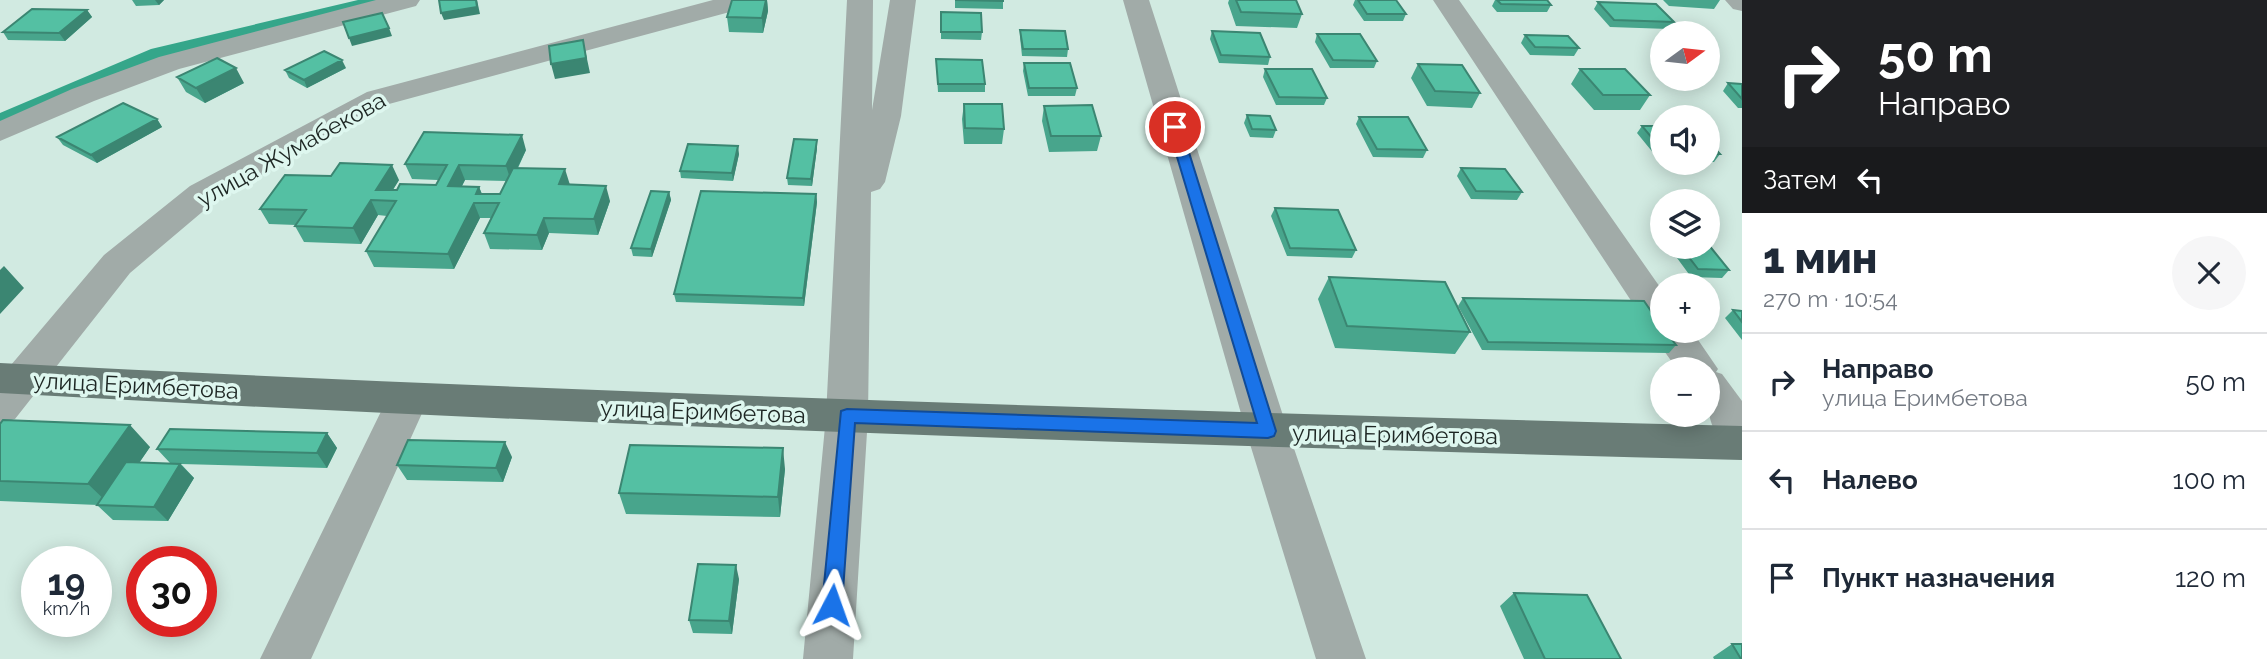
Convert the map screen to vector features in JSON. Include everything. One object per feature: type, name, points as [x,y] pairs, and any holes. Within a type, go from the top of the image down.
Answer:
[{"type":"main road","name":"улица Еримбетова","points":[[8,388],[1268,431],[1742,443]]},
{"type":"street","points":[[0,132],[83,95],[169,63],[407,0]]},
{"type":"street","name":"улица Жумабекова","points":[[8,388],[117,264],[202,194],[378,98],[743,0]]},
{"type":"street","points":[[828,659],[847,416],[860,0]]},
{"type":"street","points":[[852,238],[886,116],[903,0]]},
{"type":"street","points":[[1136,0],[1341,659]]},
{"type":"street","points":[[1446,0],[1650,300]]},
{"type":"street","points":[[285,659],[407,400]]},
{"type":"street","points":[[1720,402],[1742,435]]},
{"type":"building","points":[[439,0],[476,0],[477,7],[441,13]]},
{"type":"building","points":[[732,0],[766,0],[762,18],[727,17]]},
{"type":"building","points":[[1236,0],[1296,0],[1302,14],[1241,12]]},
{"type":"building","points":[[1358,0],[1396,0],[1406,14],[1367,14]]},
{"type":"building","points":[[1497,0],[1547,0],[1551,5],[1501,4]]},
{"type":"building","points":[[1598,2],[1656,4],[1673,21],[1650,21],[1614,20]]},
{"type":"building","points":[[32,9],[87,10],[59,33],[3,32]]},
{"type":"building","points":[[941,12],[981,13],[982,32],[941,32]]},
{"type":"building","points":[[382,13],[389,28],[349,38],[343,22]]},
{"type":"building","points":[[1020,30],[1065,31],[1068,49],[1023,49]]},
{"type":"building","points":[[1212,31],[1260,33],[1270,57],[1221,55]]},
{"type":"building","points":[[1317,34],[1360,34],[1377,61],[1333,60]]},
{"type":"building","points":[[1525,35],[1568,36],[1579,48],[1535,47]]},
{"type":"building","points":[[583,40],[586,58],[551,64],[549,46]]},
{"type":"building","points":[[324,51],[342,60],[304,80],[285,70]]},
{"type":"building","points":[[217,58],[236,68],[196,88],[177,77]]},
{"type":"building","points":[[936,59],[982,60],[985,84],[938,84]]},
{"type":"building","points":[[1024,63],[1070,63],[1077,88],[1029,88]]},
{"type":"building","points":[[1418,64],[1462,65],[1480,93],[1435,91]]},
{"type":"building","points":[[1265,69],[1312,69],[1327,98],[1279,97]]},
{"type":"building","points":[[1580,69],[1625,69],[1650,95],[1603,95]]},
{"type":"building","points":[[1728,83],[1742,84],[1742,99]]},
{"type":"building","points":[[123,103],[157,119],[91,155],[57,137]]},
{"type":"building","points":[[964,104],[1002,104],[1004,129],[965,128]]},
{"type":"building","points":[[1092,105],[1101,136],[1051,136],[1044,106]]},
{"type":"building","points":[[1247,115],[1270,116],[1276,130],[1252,129]]},
{"type":"building","points":[[1359,117],[1408,117],[1427,150],[1377,149]]},
{"type":"building","points":[[1642,126],[1650,126],[1650,136]]},
{"type":"building","points":[[424,132],[522,135],[506,166],[459,165],[448,186],[479,187],[476,194],[500,194],[513,168],[565,169],[559,184],[606,186],[594,219],[544,218],[537,235],[484,233],[499,203],[474,203],[448,254],[366,251],[396,201],[371,200],[353,228],[295,226],[306,210],[260,209],[285,175],[331,176],[340,163],[392,165],[376,190],[397,190],[400,184],[436,185],[447,165],[405,164]]},
{"type":"building","points":[[794,139],[817,140],[811,179],[787,178]]},
{"type":"building","points":[[688,144],[738,146],[732,173],[680,171]]},
{"type":"building","points":[[1461,168],[1505,169],[1522,192],[1476,191]]},
{"type":"building","points":[[651,191],[669,192],[651,249],[631,248]]},
{"type":"building","points":[[701,191],[816,194],[803,298],[674,294]]},
{"type":"building","points":[[1275,208],[1338,210],[1356,250],[1290,248]]},
{"type":"building","points":[[1690,259],[1720,259],[1729,270],[1698,269]]},
{"type":"building","points":[[1329,277],[1445,282],[1470,332],[1347,326]]},
{"type":"building","points":[[1463,298],[1644,301],[1650,310],[1650,343],[1676,345],[1488,342]]},
{"type":"building","points":[[1733,310],[1742,311],[1742,322]]},
{"type":"building","points":[[3,420],[130,425],[88,484],[0,481],[0,424]]},
{"type":"building","points":[[170,429],[327,433],[317,453],[157,449]]},
{"type":"building","points":[[408,440],[505,442],[496,468],[397,465]]},
{"type":"building","points":[[630,445],[783,448],[778,497],[619,493]]},
{"type":"building","points":[[126,462],[180,464],[154,507],[97,505]]},
{"type":"building","points":[[698,564],[736,565],[729,621],[689,620]]},
{"type":"building","points":[[1514,593],[1587,595],[1621,659],[1545,659]]},
{"type":"building","points":[[1732,644],[1742,644],[1742,659],[1741,659]]},
{"type":"waterway","points":[[0,121],[158,53],[383,0]]},
{"type":"route","points":[[832,605],[847,416],[1268,431],[1175,127]]}]
